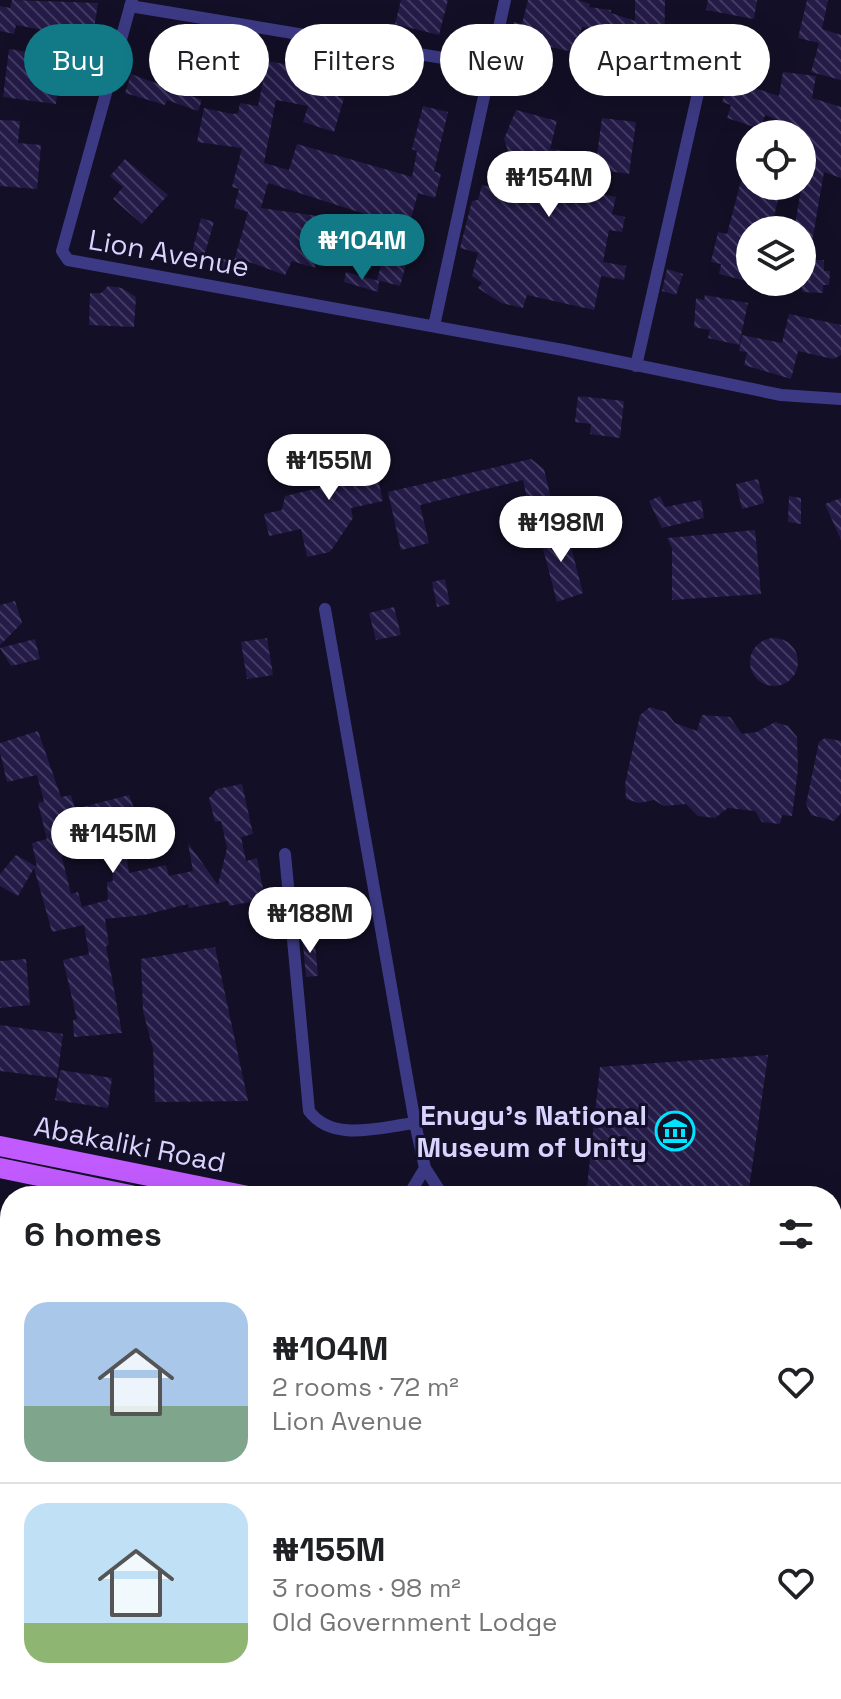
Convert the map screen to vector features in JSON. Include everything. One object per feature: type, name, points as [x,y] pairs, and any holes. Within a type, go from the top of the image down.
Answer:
[{"type":"main road","name":"Abakaliki Road","points":[[0,1146],[198,1186]]},
{"type":"main road","name":"Abakaliki Road","points":[[0,1168],[85,1186]]},
{"type":"street","points":[[500,24],[505,0]]},
{"type":"street","points":[[131,3],[440,57]]},
{"type":"street","name":"Lion Avenue","points":[[131,3],[62,251],[66,258],[434,326]]},
{"type":"street","points":[[484,96],[434,326],[781,395],[841,399]]},
{"type":"street","points":[[636,366],[697,96]]},
{"type":"street","points":[[325,609],[415,1123],[425,1168],[437,1186]]},
{"type":"street","points":[[285,854],[309,1111],[321,1126],[341,1131],[415,1123]]},
{"type":"street","points":[[414,1186],[425,1168]]},
{"type":"building","points":[[12,0],[98,3],[95,24],[24,24],[24,26],[16,25],[14,34],[0,31],[0,6],[10,8]]},
{"type":"building","points":[[401,0],[448,0],[439,35],[424,31],[424,24],[395,24]]},
{"type":"building","points":[[528,0],[578,0],[590,4],[589,7],[611,10],[611,13],[635,21],[635,0],[665,0],[665,24],[569,24],[569,51],[553,48],[553,24],[522,24]]},
{"type":"building","points":[[708,0],[757,0],[754,19],[706,10]]},
{"type":"building","points":[[807,0],[828,0],[822,29],[841,35],[841,80],[811,72],[819,43],[798,38]]},
{"type":"building","points":[[9,49],[24,51],[24,96],[57,96],[56,104],[3,97]]},
{"type":"building","points":[[269,61],[285,64],[285,96],[344,98],[334,132],[303,122],[308,106],[276,100],[264,163],[289,170],[297,144],[412,177],[417,151],[412,149],[423,106],[448,112],[434,171],[441,174],[435,198],[418,193],[403,247],[410,250],[400,286],[377,280],[393,223],[268,183],[261,208],[325,217],[315,268],[292,261],[285,275],[249,262],[247,275],[216,270],[218,258],[234,261],[248,212],[234,208],[239,189],[232,187],[242,148],[197,142],[204,108],[233,114],[238,113],[240,103],[258,106],[260,96],[269,96]]},
{"type":"building","points":[[783,72],[816,76],[812,98],[841,107],[841,178],[824,172],[816,219],[816,216],[796,216],[799,200],[816,200],[816,120],[778,120],[765,115],[763,120],[736,121],[727,118],[731,105],[722,102],[724,96],[770,96],[770,93],[779,96]]},
{"type":"building","points":[[133,75],[149,81],[149,96],[191,96],[202,100],[198,111],[167,100],[165,105],[133,95]]},
{"type":"building","points":[[516,110],[557,121],[550,149],[597,155],[602,118],[636,122],[629,174],[581,167],[578,189],[616,197],[612,214],[625,217],[622,232],[609,230],[603,262],[626,266],[624,280],[601,276],[594,310],[527,295],[523,308],[501,303],[478,288],[482,283],[472,276],[478,253],[460,248],[472,201],[478,200],[482,185],[520,195],[528,162],[510,157],[504,139]]},
{"type":"building","points":[[0,120],[20,121],[18,143],[41,145],[37,189],[0,186]]},
{"type":"building","points":[[125,159],[168,195],[142,224],[113,199],[123,187],[110,176]]},
{"type":"building","points":[[736,200],[778,200],[774,216],[736,216],[736,278],[719,274],[721,264],[711,262],[718,232],[727,234]]},
{"type":"building","points":[[201,218],[214,222],[204,256],[192,252]]},
{"type":"building","points":[[816,260],[824,260],[824,271],[830,271],[829,285],[823,285],[823,293],[816,293]]},
{"type":"building","points":[[667,269],[683,274],[676,295],[662,291]]},
{"type":"building","points":[[346,272],[379,281],[378,292],[344,282]]},
{"type":"building","points":[[108,286],[122,288],[136,297],[134,327],[89,325],[90,293],[101,293]]},
{"type":"building","points":[[705,295],[748,303],[739,345],[708,338],[710,330],[694,327],[696,298],[704,300]]},
{"type":"building","points":[[789,314],[841,325],[841,355],[833,359],[798,351],[791,379],[744,365],[747,352],[739,351],[742,335],[782,343]]},
{"type":"building","points":[[578,396],[624,401],[620,438],[590,434],[591,424],[575,422]]},
{"type":"building","points":[[371,448],[383,501],[351,508],[353,518],[330,552],[307,557],[301,529],[269,536],[264,514],[282,510],[285,496],[324,487],[318,460]]},
{"type":"building","points":[[531,459],[544,469],[553,507],[530,512],[523,480],[420,505],[429,543],[401,550],[388,492]]},
{"type":"building","points":[[758,479],[764,503],[742,509],[736,484]]},
{"type":"building","points":[[660,496],[665,507],[701,500],[704,518],[662,528],[649,501]]},
{"type":"building","points":[[789,496],[801,498],[801,524],[788,522]]},
{"type":"building","points":[[841,498],[841,540],[825,504]]},
{"type":"building","points":[[566,528],[583,593],[557,602],[539,533]]},
{"type":"building","points":[[755,530],[761,594],[672,600],[672,548],[667,538]]},
{"type":"building","points":[[445,579],[450,604],[437,607],[432,582]]},
{"type":"building","points":[[15,601],[22,623],[0,645],[0,605]]},
{"type":"building","points":[[394,607],[401,635],[376,640],[369,613]]},
{"type":"building","points":[[267,638],[273,675],[247,679],[241,642]]},
{"type":"building","points":[[774,638],[791,645],[798,662],[791,679],[774,686],[757,679],[750,662],[757,645]]},
{"type":"building","points":[[35,639],[40,659],[11,666],[0,648]]},
{"type":"building","points":[[650,707],[666,712],[675,723],[697,731],[702,715],[730,717],[742,734],[757,732],[775,722],[788,726],[797,737],[798,769],[792,816],[782,815],[780,824],[762,822],[755,811],[728,808],[715,818],[698,816],[686,804],[664,806],[654,800],[639,803],[626,799],[625,784],[640,715]]},
{"type":"building","points":[[38,731],[61,797],[71,795],[75,809],[129,795],[141,827],[123,832],[129,873],[166,865],[169,876],[193,871],[188,843],[218,885],[227,848],[221,821],[215,822],[209,798],[217,789],[242,784],[253,834],[241,837],[246,861],[257,858],[265,899],[229,906],[228,901],[189,908],[188,904],[144,915],[105,919],[109,945],[106,946],[122,1033],[74,1037],[73,1020],[77,1019],[63,960],[89,954],[84,925],[52,932],[34,868],[18,896],[0,886],[0,874],[16,855],[37,867],[32,843],[47,839],[38,803],[44,801],[37,775],[7,782],[0,743]],"holes":[[[80,834],[111,840],[118,867],[112,867],[113,881],[107,882],[108,900],[82,907],[78,892],[71,894],[60,849],[82,844]]]},
{"type":"building","points":[[825,738],[841,741],[841,813],[834,821],[811,815],[806,804],[819,742]]},
{"type":"building","points":[[314,933],[318,976],[306,977],[302,934]]},
{"type":"building","points":[[215,947],[248,1101],[155,1102],[153,1049],[143,1011],[141,959]]},
{"type":"building","points":[[26,959],[30,1005],[0,1008],[0,961]]},
{"type":"building","points":[[0,1025],[63,1034],[57,1078],[0,1071]]},
{"type":"building","name":"Enugu's National Museum of Unity","points":[[768,1055],[749,1186],[587,1186],[600,1067]]},
{"type":"building","points":[[60,1070],[112,1078],[108,1108],[55,1100]]},
{"type":"place","name":"Enugu's National Museum of Unity","points":[[675,1131]]}]
